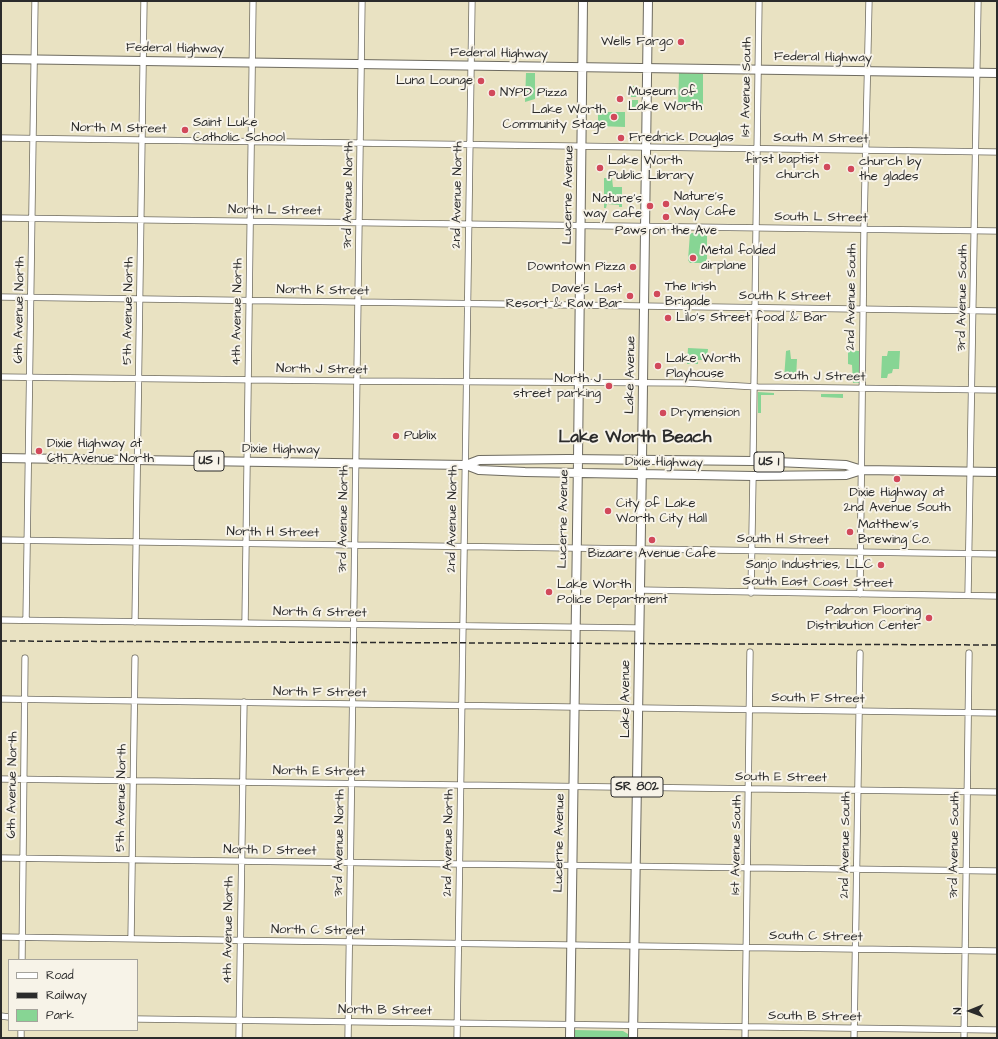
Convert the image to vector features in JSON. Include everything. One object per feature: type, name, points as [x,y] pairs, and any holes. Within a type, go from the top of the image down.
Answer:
[{"type":"main road","name":"Lucerne Avenue","points":[[570,1038],[583,1]]},
{"type":"main road","name":"Lake Avenue","points":[[633,1038],[648,1]]},
{"type":"main road","name":"Federal Highway","points":[[1,59],[997,72]]},
{"type":"main road","name":"Dixie Highway","points":[[1,458],[466,465],[479,470],[577,474],[753,476],[846,475],[862,470]]},
{"type":"main road","name":"Dixie Highway","points":[[466,465],[479,460],[578,459],[753,461],[846,465],[862,470],[997,472]]},
{"type":"street","name":"6th Avenue North","points":[[26,620],[35,1]]},
{"type":"street","name":"5th Avenue North","points":[[136,622],[144,1]]},
{"type":"street","name":"4th Avenue North","points":[[245,623],[253,1]]},
{"type":"street","name":"3rd Avenue North","points":[[348,1038],[362,1]]},
{"type":"street","name":"2nd Avenue North","points":[[457,1038],[472,1]]},
{"type":"street","name":"1st Avenue South","points":[[753,461],[759,1]]},
{"type":"street","name":"2nd Avenue South","points":[[860,594],[868,1]]},
{"type":"street","name":"3rd Avenue South","points":[[968,595],[974,310],[978,1]]},
{"type":"street","name":"North M Street","points":[[1,138],[645,147]]},
{"type":"street","name":"South M Street","points":[[645,147],[997,152]]},
{"type":"street","name":"North L Street","points":[[1,218],[645,227]]},
{"type":"street","name":"South L Street","points":[[645,227],[997,231]]},
{"type":"street","name":"North K Street","points":[[1,297],[644,306]]},
{"type":"street","name":"South K Street","points":[[644,306],[997,311]]},
{"type":"street","name":"North J Street","points":[[1,377],[357,382],[643,383]]},
{"type":"street","name":"South J Street","points":[[643,383],[863,389],[997,390]]},
{"type":"street","points":[[751,593],[753,476]]},
{"type":"street","name":"North H Street","points":[[1,540],[640,549]]},
{"type":"street","name":"South H Street","points":[[640,549],[997,554]]},
{"type":"street","name":"South East Coast Street","points":[[639,590],[997,596]]},
{"type":"street","name":"North G Street","points":[[1,620],[639,628]]},
{"type":"street","name":"1st Avenue South","points":[[745,1038],[750,652]]},
{"type":"street","name":"2nd Avenue South","points":[[854,1038],[860,653]]},
{"type":"street","name":"3rd Avenue South","points":[[964,1038],[969,653]]},
{"type":"street","name":"6th Avenue North","points":[[22,959],[26,658]]},
{"type":"street","name":"5th Avenue North","points":[[131,939],[135,658]]},
{"type":"street","name":"North F Street","points":[[1,699],[638,708]]},
{"type":"street","name":"4th Avenue North","points":[[239,1038],[244,702]]},
{"type":"street","name":"South F Street","points":[[638,708],[997,713]]},
{"type":"street","name":"North E Street","points":[[1,779],[637,787]]},
{"type":"street","name":"South E Street","points":[[637,787],[997,792]]},
{"type":"street","name":"North D Street","points":[[1,858],[997,872]]},
{"type":"street","name":"North C Street","points":[[1,937],[635,946]]},
{"type":"street","name":"South C Street","points":[[635,946],[997,951]]},
{"type":"street","name":"North B Street","points":[[138,1019],[634,1025]]},
{"type":"street","name":"South B Street","points":[[634,1025],[997,1030]]},
{"type":"green space","points":[[526,73],[535,73],[535,99],[525,102]]},
{"type":"green space","points":[[679,73],[703,74],[703,106],[678,107]]},
{"type":"green space","points":[[628,86],[638,86],[638,97],[631,97]]},
{"type":"green space","points":[[632,100],[638,100],[638,111],[633,109],[633,111],[628,111]]},
{"type":"green space","points":[[598,112],[625,112],[625,127],[598,126]]},
{"type":"green space","points":[[604,178],[612,178],[613,187],[622,187],[622,207],[619,207],[619,205],[607,204],[606,208],[604,208]]},
{"type":"green space","points":[[690,233],[707,233],[707,263],[690,263],[688,260]]},
{"type":"green space","points":[[688,348],[708,349],[707,360],[698,360],[698,364],[687,364]]},
{"type":"green space","points":[[790,350],[791,359],[797,359],[796,379],[784,379],[786,351]]},
{"type":"green space","points":[[848,350],[859,351],[859,383],[853,383],[852,365],[848,364]]},
{"type":"green space","points":[[888,351],[900,351],[899,369],[893,369],[892,373],[888,374],[887,378],[881,378],[882,356],[887,356]]},
{"type":"green space","points":[[758,392],[774,393],[774,395],[761,395],[761,413],[758,413]]},
{"type":"green space","points":[[821,394],[843,394],[843,398],[821,397]]},
{"type":"green space","points":[[575,1030],[623,1031],[628,1034],[628,1038],[575,1038]]},
{"type":"railway","points":[[1,641],[997,645]]},
{"type":"place","name":"Wells Fargo","points":[[681,42]]},
{"type":"place","name":"Luna Lounge","points":[[481,81]]},
{"type":"place","name":"NYPD Pizza","points":[[492,93]]},
{"type":"place","name":"Museum of Lake Worth","points":[[620,99]]},
{"type":"place","name":"Lake Worth Community Stage","points":[[614,117]]},
{"type":"place","name":"Saint Luke Catholic School","points":[[185,130]]},
{"type":"place","name":"Fredrick Douglas","points":[[621,138]]},
{"type":"place","name":"first baptist church","points":[[827,167]]},
{"type":"place","name":"Lake Worth Public Library","points":[[600,168]]},
{"type":"place","name":"church by the glades","points":[[851,169]]},
{"type":"place","name":"Nature's Way Cafe","points":[[666,204]]},
{"type":"place","name":"Nature's way cafe","points":[[650,206]]},
{"type":"place","name":"Paws on the Ave","points":[[666,217]]},
{"type":"place","name":"Metal folded airplane","points":[[693,258]]},
{"type":"place","name":"Downtown Pizza","points":[[633,267]]},
{"type":"place","name":"The Irish Brigade","points":[[657,294]]},
{"type":"place","name":"Dave's Last Resort & Raw Bar","points":[[630,296]]},
{"type":"place","name":"Lilo's Street food & Bar","points":[[668,318]]},
{"type":"place","name":"Lake Worth Playhouse","points":[[658,366]]},
{"type":"place","name":"North J street parking","points":[[609,386]]},
{"type":"place","name":"Drymension","points":[[663,413]]},
{"type":"place","name":"Publix","points":[[396,436]]},
{"type":"place","name":"Dixie Highway at 6th Avenue North","points":[[39,451]]},
{"type":"place","name":"Dixie Highway at 2nd Avenue South","points":[[897,479]]},
{"type":"place","name":"City of Lake Worth City Hall","points":[[608,511]]},
{"type":"place","name":"Matthew's Brewing Co.","points":[[850,532]]},
{"type":"place","name":"Bizaare Avenue Cafe","points":[[652,540]]},
{"type":"place","name":"Sanjo Industries, LLC","points":[[881,565]]},
{"type":"place","name":"Lake Worth Police Department","points":[[549,592]]},
{"type":"place","name":"Padron Flooring Distribution Center","points":[[929,618]]},
{"type":"district","name":"Lake Worth Beach","points":[[635,438]]}]
